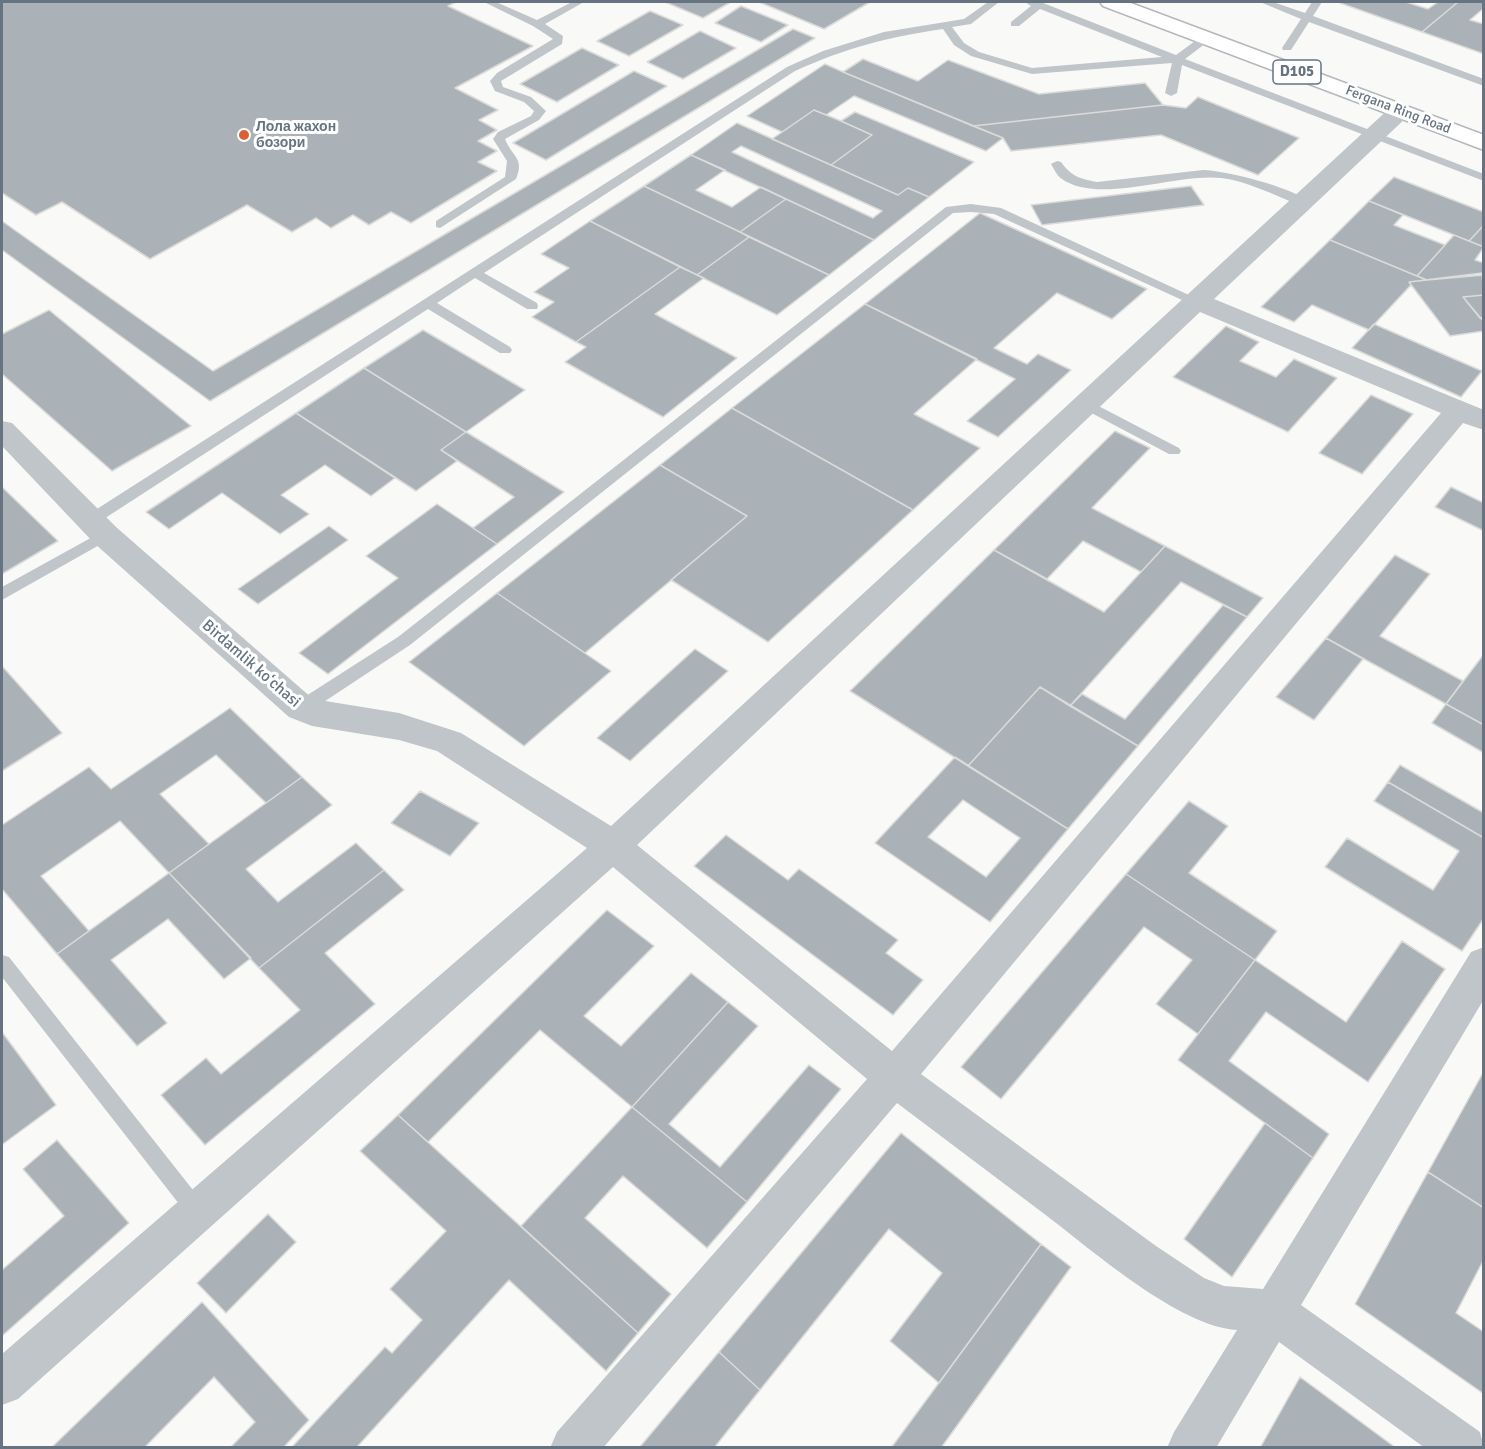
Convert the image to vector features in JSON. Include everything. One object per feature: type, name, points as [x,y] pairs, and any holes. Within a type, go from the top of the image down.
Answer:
[{"type":"highway","name":"Fergana Ring Road","points":[[1110,2],[1484,143]]},
{"type":"highway","name":"D105","points":[[1164,2],[1331,63]]},
{"type":"street","points":[[2,1383],[613,846],[1400,111]]},
{"type":"street","points":[[573,1448],[1471,416],[1198,302]]},
{"type":"street","name":"Birdamlik koʻchasi","points":[[2,430],[98,528],[301,708],[312,713],[402,726],[449,742],[613,846],[894,1077],[1141,1261],[1189,1293],[1224,1308],[1273,1311]]},
{"type":"street","points":[[1190,1448],[1479,982]]},
{"type":"street","points":[[1273,1311],[1464,1448]]},
{"type":"lane","points":[[440,224],[510,179],[514,171],[511,155],[499,139],[502,134],[535,118],[540,111],[528,100],[499,88],[495,81],[501,75],[558,42],[559,38],[537,24],[489,2]]},
{"type":"lane","points":[[537,24],[579,2]]},
{"type":"lane","points":[[2,594],[428,303],[791,69],[827,53],[888,34],[967,22],[994,2]]},
{"type":"lane","points":[[1265,2],[1484,83]]},
{"type":"lane","points":[[1287,48],[1317,2]]},
{"type":"lane","points":[[1015,24],[1035,3],[1484,178]]},
{"type":"lane","points":[[946,26],[961,46],[971,52],[1015,68],[1032,71],[1178,59],[1206,38]]},
{"type":"lane","points":[[1171,93],[1178,59]]},
{"type":"lane","points":[[1057,164],[1064,176],[1086,183],[1108,185],[1204,173],[1221,174],[1303,202]]},
{"type":"lane","points":[[301,708],[404,641],[950,210],[971,208],[997,211],[1198,302]]},
{"type":"lane","points":[[474,273],[532,306]]},
{"type":"lane","points":[[428,303],[505,350]]},
{"type":"lane","points":[[1087,405],[1174,451]]},
{"type":"lane","points":[[2,963],[197,1211]]},
{"type":"building","name":"Лола жахон бозори","points":[[2,2],[456,2],[448,6],[533,46],[455,88],[498,110],[479,120],[497,130],[478,141],[497,151],[478,162],[497,171],[411,223],[391,212],[369,225],[353,215],[331,228],[316,218],[292,232],[247,205],[150,259],[62,202],[36,215],[2,193]]},
{"type":"building","points":[[665,2],[731,2],[703,18]]},
{"type":"building","points":[[759,2],[870,2],[824,29]]},
{"type":"building","points":[[1341,2],[1406,2],[1428,9],[1438,2],[1458,2],[1422,32]]},
{"type":"building","points":[[1458,2],[1484,2],[1484,8],[1470,20],[1484,24],[1484,54],[1422,32]]},
{"type":"building","points":[[741,6],[788,25],[761,42],[715,23]]},
{"type":"building","points":[[650,11],[683,25],[629,56],[597,41]]},
{"type":"building","points":[[793,29],[815,38],[210,401],[2,250],[2,221],[213,371]]},
{"type":"building","points":[[700,31],[736,48],[683,79],[647,62]]},
{"type":"building","points":[[582,48],[619,65],[557,102],[520,84]]},
{"type":"building","points":[[863,59],[918,81],[948,60],[1039,94],[1145,83],[1163,105],[973,126],[843,72]]},
{"type":"building","points":[[825,64],[1003,138],[986,151],[854,96],[826,115],[814,110],[782,132],[747,116]]},
{"type":"building","points":[[634,71],[667,86],[546,160],[513,143]]},
{"type":"building","points":[[1198,97],[1299,138],[1258,175],[1161,135],[1011,151],[1003,138],[973,126],[1163,105],[1186,108]]},
{"type":"building","points":[[814,110],[872,135],[831,165],[772,139]]},
{"type":"building","points":[[855,112],[974,162],[929,197],[908,188],[898,195],[831,165],[872,135],[841,121]]},
{"type":"building","points":[[737,123],[898,195],[908,188],[929,197],[874,240],[691,155]],"holes":[[[741,146],[882,211],[873,218],[732,152]]]},
{"type":"building","points":[[691,155],[725,170],[696,190],[732,207],[761,187],[786,199],[740,232],[644,186]]},
{"type":"building","points":[[1394,177],[1484,212],[1484,225],[1469,241],[1369,201]]},
{"type":"building","points":[[644,186],[749,237],[697,275],[590,221]]},
{"type":"building","points":[[1191,186],[1204,205],[1042,225],[1031,205]]},
{"type":"building","points":[[786,199],[874,240],[829,275],[740,232]]},
{"type":"building","points":[[1369,201],[1403,215],[1394,225],[1445,245],[1417,276],[1330,240]]},
{"type":"building","points":[[980,213],[1147,289],[1112,319],[1057,293],[994,348],[1027,364],[1038,354],[1071,370],[998,437],[967,421],[1015,379],[865,304]]},
{"type":"building","points":[[590,221],[680,267],[576,342],[532,317],[554,302],[534,292],[569,268],[541,254]]},
{"type":"building","points":[[1484,225],[1484,247],[1469,241]]},
{"type":"building","points":[[1454,235],[1484,247],[1475,260],[1484,263],[1484,275],[1427,280],[1417,276]]},
{"type":"building","points":[[749,237],[829,275],[777,315],[697,275]]},
{"type":"building","points":[[1330,240],[1427,280],[1409,282],[1411,285],[1369,330],[1312,305],[1294,322],[1261,307]]},
{"type":"building","points":[[680,267],[704,278],[655,314],[737,358],[663,417],[565,362],[586,347],[576,342]]},
{"type":"building","points":[[1482,273],[1484,295],[1463,297],[1484,322],[1484,331],[1450,336],[1409,282]]},
{"type":"building","points":[[1484,295],[1484,317],[1480,318],[1463,297]]},
{"type":"building","points":[[865,304],[977,359],[914,414],[980,448],[913,510],[732,408]]},
{"type":"building","points":[[49,310],[191,426],[112,471],[2,374],[2,334]]},
{"type":"building","points":[[1374,324],[1482,371],[1461,397],[1352,348]]},
{"type":"building","points":[[1226,326],[1259,342],[1240,361],[1276,377],[1294,359],[1337,378],[1288,432],[1173,377]]},
{"type":"building","points":[[423,330],[525,390],[466,432],[364,368]]},
{"type":"building","points":[[364,368],[466,432],[441,450],[457,461],[416,491],[296,413]]},
{"type":"building","points":[[1371,395],[1413,414],[1362,474],[1319,453]]},
{"type":"building","points":[[732,408],[913,510],[768,642],[671,580],[747,516],[660,465]]},
{"type":"building","points":[[296,413],[395,478],[371,496],[325,465],[281,495],[309,514],[280,534],[222,493],[169,529],[146,512]]},
{"type":"building","points":[[1115,431],[1150,448],[1092,508],[1165,546],[1141,572],[1083,541],[1047,579],[994,550]]},
{"type":"building","points":[[466,432],[564,492],[497,544],[473,528],[514,497],[441,450]]},
{"type":"building","points":[[660,465],[747,516],[585,653],[497,593]]},
{"type":"building","points":[[2,487],[58,541],[2,574]]},
{"type":"building","points":[[1451,487],[1484,503],[1484,531],[1435,507]]},
{"type":"building","points":[[437,504],[497,544],[328,674],[299,653],[398,578],[366,556]]},
{"type":"building","points":[[329,526],[348,540],[258,604],[238,589]]},
{"type":"building","points":[[1165,546],[1263,598],[1247,617],[1181,582],[1070,706],[1040,687],[968,766],[850,691],[994,550],[1104,612]]},
{"type":"building","points":[[1395,555],[1430,574],[1380,636],[1463,681],[1446,704],[1326,638]]},
{"type":"building","points":[[497,593],[611,671],[524,746],[409,662]]},
{"type":"building","points":[[1223,605],[1247,617],[1138,746],[1070,706],[1082,694],[1125,719]]},
{"type":"building","points":[[1326,638],[1363,659],[1314,720],[1276,697]]},
{"type":"building","points":[[695,649],[728,671],[630,761],[597,738]]},
{"type":"building","points":[[1484,654],[1484,725],[1446,704]]},
{"type":"building","points":[[2,666],[62,733],[2,771]]},
{"type":"building","points":[[1040,687],[1138,746],[1068,829],[968,766]]},
{"type":"building","points":[[1446,704],[1484,725],[1484,753],[1432,723]]},
{"type":"building","points":[[230,708],[302,777],[266,803],[216,755],[160,794],[209,844],[169,873],[120,821],[41,876],[89,931],[57,954],[2,889],[2,825],[89,767],[111,789]]},
{"type":"building","points":[[955,757],[1068,829],[990,922],[875,843]],"holes":[[[963,800],[1020,838],[986,877],[928,837]]]},
{"type":"building","points":[[1400,765],[1484,813],[1484,838],[1388,782]]},
{"type":"building","points":[[302,777],[332,805],[246,869],[278,902],[356,843],[384,870],[259,968],[169,873]]},
{"type":"building","points":[[1388,782],[1484,838],[1484,918],[1462,951],[1325,867],[1347,838],[1433,890],[1459,851],[1374,801]]},
{"type":"building","points":[[420,791],[479,823],[450,856],[391,823]]},
{"type":"building","points":[[1189,801],[1228,826],[1189,873],[1277,931],[1255,960],[1126,874]]},
{"type":"building","points":[[726,835],[788,880],[799,869],[898,940],[886,953],[923,980],[893,1015],[694,866]]},
{"type":"building","points":[[384,870],[404,890],[325,953],[375,1004],[205,1145],[161,1095],[206,1058],[221,1074],[300,1010],[259,968]]},
{"type":"building","points":[[169,873],[251,958],[224,979],[168,919],[111,960],[167,1023],[137,1046],[57,954]]},
{"type":"building","points":[[1126,874],[1255,960],[1198,1034],[1156,1004],[1192,960],[1144,927],[1001,1099],[961,1067]]},
{"type":"building","points":[[607,910],[654,946],[584,1016],[621,1046],[691,973],[728,1002],[632,1107],[540,1030],[428,1142],[398,1115]]},
{"type":"building","points":[[1402,941],[1445,969],[1368,1082],[1266,1012],[1229,1061],[1329,1134],[1313,1158],[1178,1060],[1255,960],[1346,1022]]},
{"type":"building","points":[[728,1002],[758,1026],[669,1124],[720,1167],[809,1065],[841,1089],[747,1202],[632,1107]]},
{"type":"building","points":[[2,1032],[56,1105],[3,1144],[2,1142]]},
{"type":"building","points":[[1484,1071],[1484,1208],[1428,1172]]},
{"type":"building","points":[[632,1107],[747,1202],[707,1248],[623,1176],[585,1218],[671,1294],[638,1333],[521,1226]]},
{"type":"building","points":[[398,1115],[638,1333],[606,1371],[509,1280],[356,1448],[291,1448],[385,1347],[392,1353],[422,1320],[390,1289],[446,1231],[360,1151]]},
{"type":"building","points":[[1265,1123],[1313,1158],[1232,1277],[1184,1239]]},
{"type":"building","points":[[901,1133],[1041,1244],[939,1383],[890,1341],[942,1273],[889,1229],[760,1390],[719,1352]]},
{"type":"building","points":[[57,1140],[129,1223],[2,1336],[2,1270],[64,1216],[23,1169]]},
{"type":"building","points":[[1428,1172],[1484,1208],[1484,1259],[1456,1313],[1484,1332],[1484,1394],[1355,1304]]},
{"type":"building","points":[[268,1214],[296,1242],[226,1313],[197,1283]]},
{"type":"building","points":[[1041,1244],[1071,1267],[941,1448],[891,1448]]},
{"type":"building","points":[[202,1302],[309,1420],[283,1448],[230,1448],[255,1422],[214,1377],[144,1448],[51,1448]]},
{"type":"building","points":[[719,1352],[760,1390],[714,1448],[639,1448]]},
{"type":"building","points":[[1300,1377],[1396,1448],[1260,1448]]},
{"type":"place","name":"Лола жахон бозори","points":[[244,135]]}]
